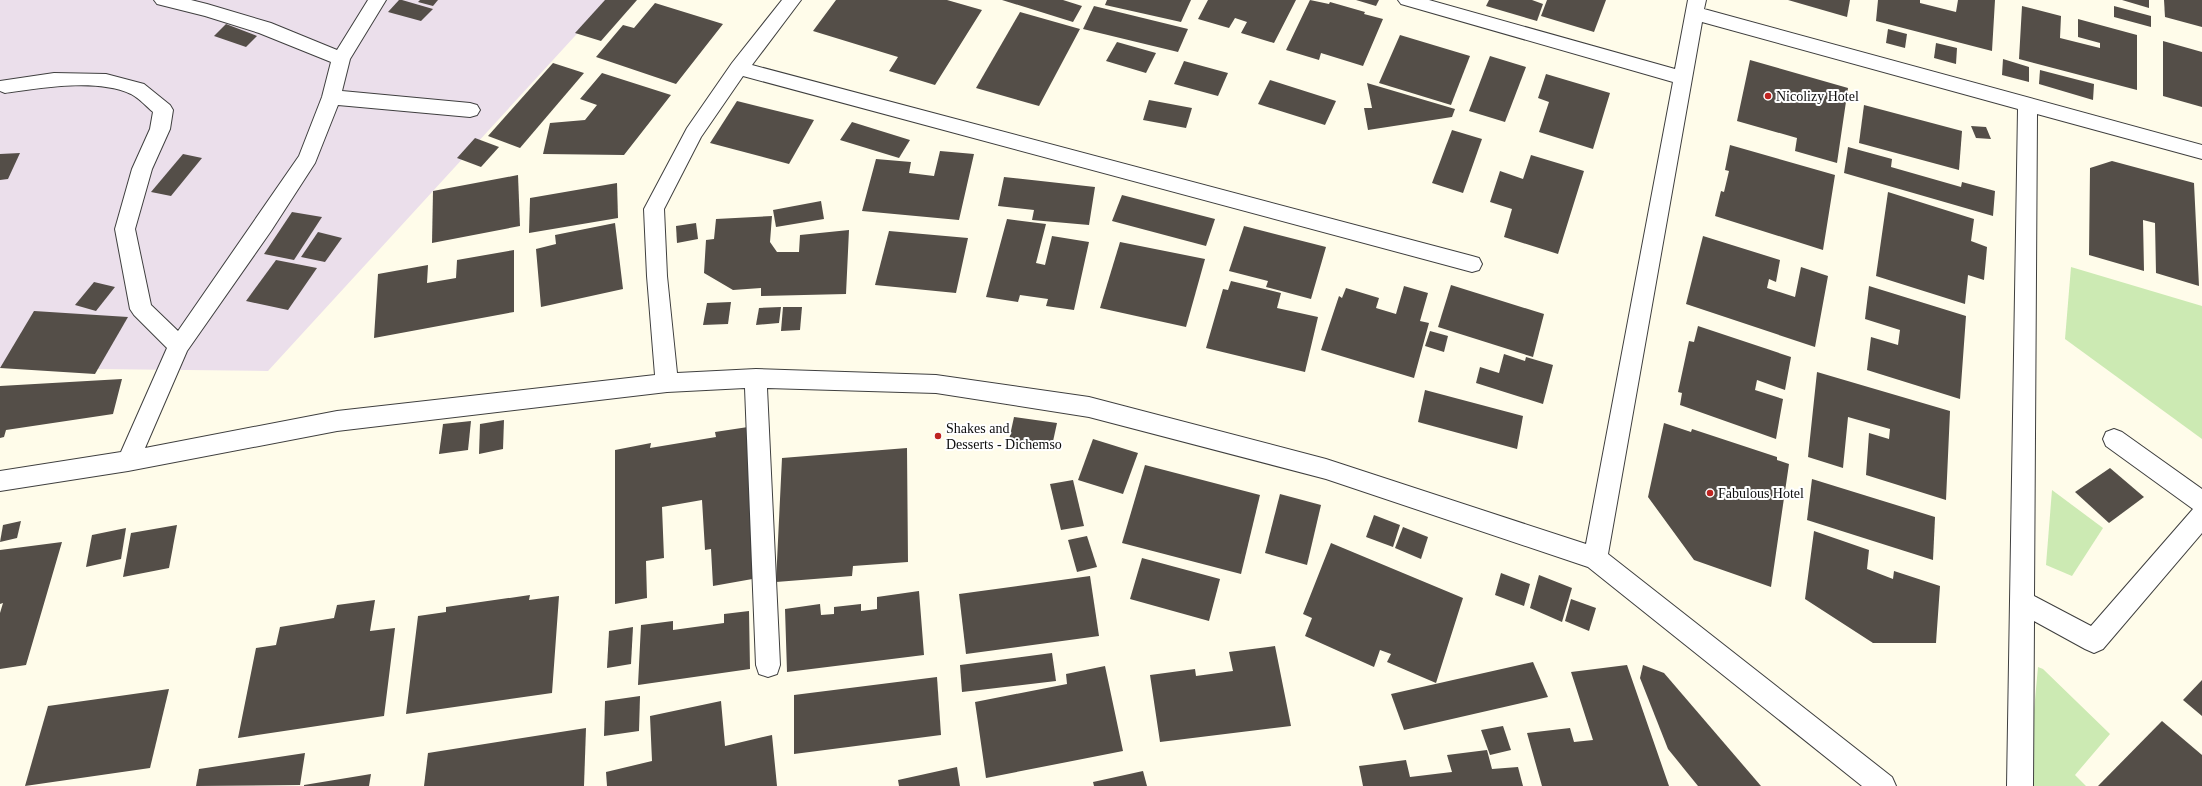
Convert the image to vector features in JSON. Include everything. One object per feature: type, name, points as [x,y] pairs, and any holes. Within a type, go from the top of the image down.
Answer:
[{"type":"street","points":[[163,0],[207,10],[265,28],[341,59]]},
{"type":"street","points":[[128,461],[179,346],[264,225],[308,158],[331,97],[341,59],[377,0]]},
{"type":"street","points":[[667,383],[657,276],[654,208],[694,133],[739,68],[792,0]]},
{"type":"street","points":[[1407,0],[1682,78]]},
{"type":"street","points":[[1595,558],[1696,6],[2028,104],[2202,152]]},
{"type":"street","points":[[739,68],[1472,264]]},
{"type":"street","points":[[6,86],[53,80],[113,82],[138,89],[163,110],[160,129],[142,169],[125,228],[141,309],[179,346]]},
{"type":"street","points":[[331,97],[470,110]]},
{"type":"street","points":[[2020,786],[2028,104]]},
{"type":"street","points":[[756,378],[768,665]]},
{"type":"street","points":[[0,481],[128,461],[337,421],[667,383],[756,378],[936,384],[1089,407],[1326,469],[1595,558],[1883,786]]},
{"type":"street","points":[[2114,439],[2202,502]]},
{"type":"street","points":[[2022,602],[2094,641],[2202,516]]},
{"type":"shaded area","points":[[0,0],[608,0],[268,371],[0,368]]},
{"type":"green space","points":[[2071,267],[2202,306],[2202,439],[2065,339]]},
{"type":"green space","points":[[2052,490],[2103,528],[2072,576],[2046,565]]},
{"type":"green space","points":[[2038,667],[2043,669],[2110,734],[2075,775],[2086,786],[2031,786],[2028,776]]},
{"type":"building","points":[[399,0],[433,9],[421,21],[388,12]]},
{"type":"building","points":[[420,0],[438,0],[433,6],[418,2]]},
{"type":"building","points":[[605,0],[637,0],[601,41],[575,33]]},
{"type":"building","points":[[836,0],[947,0],[982,10],[935,85],[889,71],[898,57],[813,31]]},
{"type":"building","points":[[1002,0],[1063,0],[1082,6],[1073,22]]},
{"type":"building","points":[[1107,0],[1191,0],[1181,22],[1105,5]]},
{"type":"building","points":[[1208,0],[1296,0],[1274,43],[1241,33],[1247,22],[1235,18],[1229,28],[1198,19]]},
{"type":"building","points":[[1310,0],[1329,4],[1330,2],[1383,19],[1363,66],[1321,53],[1319,60],[1286,50]]},
{"type":"building","points":[[1356,0],[1379,0],[1376,6]]},
{"type":"building","points":[[1489,0],[1532,0],[1543,4],[1537,21],[1486,6]]},
{"type":"building","points":[[1547,0],[1606,0],[1594,32],[1541,16]]},
{"type":"building","points":[[1788,0],[1850,0],[1847,17]]},
{"type":"building","points":[[1878,0],[1920,0],[1920,3],[1956,12],[1958,0],[1995,0],[1992,51],[1876,21]]},
{"type":"building","points":[[2122,0],[2149,0],[2149,8]]},
{"type":"building","points":[[2164,0],[2202,0],[2202,27],[2165,17]]},
{"type":"building","points":[[655,3],[723,24],[676,84],[596,57],[623,25],[634,28]]},
{"type":"building","points":[[1094,6],[1188,29],[1178,52],[1083,29]]},
{"type":"building","points":[[2022,6],[2061,16],[2060,38],[2100,48],[2100,43],[2078,37],[2078,19],[2137,35],[2137,90],[2019,59]]},
{"type":"building","points":[[2114,6],[2151,16],[2151,27],[2114,17]]},
{"type":"building","points":[[1020,12],[1080,29],[1039,106],[976,88]]},
{"type":"building","points":[[226,24],[257,36],[246,47],[214,36]]},
{"type":"building","points":[[1888,29],[1907,34],[1905,48],[1886,43]]},
{"type":"building","points":[[1400,35],[1470,56],[1451,105],[1379,83]]},
{"type":"building","points":[[2163,41],[2202,52],[2202,107],[2163,96]]},
{"type":"building","points":[[1117,42],[1156,53],[1146,73],[1106,61]]},
{"type":"building","points":[[1936,43],[1957,48],[1956,64],[1934,58]]},
{"type":"building","points":[[1490,56],[1526,67],[1505,122],[1469,111]]},
{"type":"building","points":[[2003,59],[2029,67],[2029,82],[2002,75]]},
{"type":"building","points":[[1750,60],[1848,88],[1837,163],[1795,151],[1797,138],[1737,121]]},
{"type":"building","points":[[1184,61],[1228,73],[1218,96],[1174,84]]},
{"type":"building","points":[[553,63],[584,73],[520,148],[488,136]]},
{"type":"building","points":[[2040,70],[2094,84],[2093,100],[2039,84]]},
{"type":"building","points":[[602,73],[671,95],[624,155],[543,154],[550,123],[585,120],[597,105],[580,99]]},
{"type":"building","points":[[1546,74],[1610,93],[1593,149],[1539,132],[1549,102],[1538,98]]},
{"type":"building","points":[[1270,80],[1336,101],[1325,125],[1258,104]]},
{"type":"building","points":[[1367,83],[1455,109],[1452,117],[1368,130],[1364,108],[1372,108]]},
{"type":"building","points":[[1149,100],[1192,108],[1186,128],[1143,120]]},
{"type":"building","points":[[737,101],[814,120],[789,164],[710,143]]},
{"type":"building","points":[[1864,105],[1962,131],[1959,170],[1859,143]]},
{"type":"building","points":[[852,122],[910,140],[899,158],[840,140]]},
{"type":"building","points":[[1971,126],[1986,127],[1991,139],[1976,138]]},
{"type":"building","points":[[1452,130],[1482,139],[1463,193],[1432,183]]},
{"type":"building","points":[[475,138],[499,147],[481,167],[457,158]]},
{"type":"building","points":[[1730,145],[1835,175],[1823,250],[1715,216],[1721,191],[1724,192],[1729,171],[1725,170]]},
{"type":"building","points":[[1848,147],[1892,159],[1891,167],[1961,187],[1962,182],[1995,191],[1993,216],[1844,173]]},
{"type":"building","points":[[940,151],[974,154],[959,220],[862,211],[876,159],[911,162],[909,173],[934,176]]},
{"type":"building","points":[[20,153],[8,179],[0,180],[0,154]]},
{"type":"building","points":[[183,154],[202,158],[171,196],[151,192]]},
{"type":"building","points":[[1531,155],[1584,171],[1558,254],[1504,237],[1512,209],[1490,202],[1500,171],[1523,179]]},
{"type":"building","points":[[2112,161],[2194,183],[2199,286],[2156,273],[2155,223],[2143,220],[2144,271],[2089,255],[2090,168]]},
{"type":"building","points":[[518,175],[520,226],[432,243],[433,191]]},
{"type":"building","points":[[1004,177],[1095,187],[1089,225],[1032,220],[1034,210],[998,206]]},
{"type":"building","points":[[617,183],[618,218],[529,233],[530,198]]},
{"type":"building","points":[[1888,192],[1974,219],[1971,241],[1987,247],[1984,280],[1968,275],[1965,304],[1876,276]]},
{"type":"building","points":[[1122,195],[1215,219],[1206,246],[1112,221]]},
{"type":"building","points":[[821,201],[824,219],[776,227],[773,210]]},
{"type":"building","points":[[292,212],[322,217],[294,260],[264,254]]},
{"type":"building","points":[[772,216],[770,242],[777,252],[799,252],[800,235],[849,230],[846,294],[761,296],[761,288],[733,290],[704,273],[706,240],[714,239],[716,219]]},
{"type":"building","points":[[1007,219],[1046,224],[1036,263],[1045,265],[1052,236],[1089,242],[1074,310],[1046,306],[1048,299],[1020,295],[1018,302],[986,297]]},
{"type":"building","points":[[615,223],[623,289],[541,307],[536,249],[556,244],[555,235]]},
{"type":"building","points":[[696,223],[698,239],[677,243],[676,226]]},
{"type":"building","points":[[1244,226],[1326,247],[1311,299],[1266,287],[1268,281],[1229,271]]},
{"type":"building","points":[[889,231],[968,238],[956,293],[875,285]]},
{"type":"building","points":[[318,232],[342,238],[325,262],[301,257]]},
{"type":"building","points":[[1703,236],[1780,260],[1776,282],[1769,279],[1767,288],[1795,297],[1801,267],[1828,276],[1815,347],[1686,304]]},
{"type":"building","points":[[1120,242],[1205,259],[1186,327],[1100,308]]},
{"type":"building","points":[[514,250],[514,312],[374,338],[378,274],[428,265],[427,283],[456,278],[457,260]]},
{"type":"building","points":[[276,260],[317,268],[288,310],[246,301]]},
{"type":"building","points":[[1231,281],[1281,293],[1277,308],[1318,317],[1305,372],[1206,348],[1223,289],[1228,290]]},
{"type":"building","points":[[94,282],[115,287],[96,311],[75,305]]},
{"type":"building","points":[[1451,285],[1544,314],[1533,357],[1438,327]]},
{"type":"building","points":[[1404,286],[1428,293],[1420,321],[1429,323],[1414,378],[1321,350],[1339,296],[1342,298],[1346,288],[1379,298],[1376,308],[1396,314]]},
{"type":"building","points":[[1869,286],[1966,316],[1960,399],[1867,370],[1871,337],[1898,345],[1900,330],[1865,319]]},
{"type":"building","points":[[731,302],[728,324],[703,325],[707,303]]},
{"type":"building","points":[[781,307],[779,323],[756,325],[759,308]]},
{"type":"building","points":[[783,307],[802,307],[800,330],[781,331]]},
{"type":"building","points":[[34,311],[128,317],[95,374],[0,368]]},
{"type":"building","points":[[1698,326],[1791,357],[1785,390],[1757,380],[1755,390],[1783,399],[1776,439],[1680,405],[1682,393],[1678,392],[1689,341],[1694,342]]},
{"type":"building","points":[[1430,331],[1448,336],[1444,352],[1425,346]]},
{"type":"building","points":[[1504,354],[1525,361],[1526,357],[1553,365],[1543,404],[1476,383],[1480,367],[1499,373]]},
{"type":"building","points":[[1817,372],[1950,411],[1946,500],[1866,475],[1869,433],[1889,439],[1890,429],[1848,417],[1843,468],[1808,457]]},
{"type":"building","points":[[122,379],[113,414],[6,430],[4,437],[0,438],[0,386]]},
{"type":"building","points":[[1425,390],[1523,416],[1517,449],[1418,422]]},
{"type":"building","points":[[1014,417],[1057,423],[1052,446],[1009,440]]},
{"type":"building","points":[[504,420],[503,449],[479,454],[480,424]]},
{"type":"building","points":[[471,421],[468,450],[439,454],[443,424]]},
{"type":"building","points":[[1664,423],[1691,432],[1692,429],[1777,457],[1777,460],[1789,464],[1771,587],[1694,560],[1648,497]]},
{"type":"building","points":[[748,427],[758,578],[713,586],[711,549],[705,550],[702,500],[662,507],[664,558],[646,561],[647,598],[615,604],[615,450],[651,443],[650,448],[716,437],[715,432]]},
{"type":"building","points":[[1093,439],[1138,453],[1123,494],[1078,480]]},
{"type":"building","points":[[907,448],[908,562],[853,566],[852,576],[776,582],[782,458]]},
{"type":"building","points":[[1145,465],[1260,495],[1241,574],[1122,543]]},
{"type":"building","points":[[2110,468],[2144,497],[2109,523],[2075,492]]},
{"type":"building","points":[[1812,479],[1935,517],[1933,560],[1807,520]]},
{"type":"building","points":[[1073,480],[1084,526],[1061,530],[1050,484]]},
{"type":"building","points":[[1280,494],[1321,505],[1307,565],[1265,553]]},
{"type":"building","points":[[1374,515],[1400,525],[1393,547],[1366,537]]},
{"type":"building","points":[[21,521],[17,538],[0,542],[3,525]]},
{"type":"building","points":[[177,525],[169,568],[123,577],[131,533]]},
{"type":"building","points":[[1403,527],[1428,537],[1421,559],[1395,548]]},
{"type":"building","points":[[126,528],[121,559],[86,567],[92,535]]},
{"type":"building","points":[[1814,531],[1869,550],[1867,569],[1893,579],[1894,571],[1940,586],[1936,643],[1873,643],[1805,599]]},
{"type":"building","points":[[1087,536],[1097,567],[1077,572],[1068,540]]},
{"type":"building","points":[[62,542],[26,665],[0,669],[0,613],[3,603],[0,604],[0,550]]},
{"type":"building","points":[[1331,543],[1463,598],[1436,683],[1387,662],[1391,654],[1380,650],[1374,667],[1305,636],[1312,618],[1303,614]]},
{"type":"building","points":[[1142,558],[1220,579],[1209,621],[1130,599]]},
{"type":"building","points":[[1501,573],[1530,584],[1524,606],[1495,595]]},
{"type":"building","points":[[1539,575],[1572,588],[1562,622],[1530,608]]},
{"type":"building","points":[[1090,576],[1099,636],[966,654],[959,594]]},
{"type":"building","points":[[919,591],[924,655],[787,672],[785,609],[820,604],[821,615],[834,614],[834,607],[861,604],[861,611],[877,609],[877,597]]},
{"type":"building","points":[[530,595],[529,600],[559,596],[552,693],[406,714],[418,616],[446,612],[446,607]]},
{"type":"building","points":[[1571,599],[1596,608],[1589,631],[1565,621]]},
{"type":"building","points":[[375,600],[370,631],[395,628],[384,716],[238,738],[256,648],[276,645],[280,627],[334,618],[337,605]]},
{"type":"building","points":[[749,611],[750,669],[638,685],[641,625],[673,621],[673,630],[724,623],[724,614]]},
{"type":"building","points":[[633,627],[631,664],[607,668],[609,631]]},
{"type":"building","points":[[1275,646],[1291,726],[1160,742],[1150,675],[1195,669],[1196,676],[1233,671],[1229,652]]},
{"type":"building","points":[[1052,653],[1056,681],[962,692],[960,665]]},
{"type":"building","points":[[1533,662],[1548,697],[1404,730],[1391,694]]},
{"type":"building","points":[[1627,665],[1669,786],[1542,786],[1527,733],[1570,728],[1574,742],[1593,740],[1571,672]]},
{"type":"building","points":[[1643,665],[1664,673],[1761,786],[1698,786],[1668,749],[1640,678]]},
{"type":"building","points":[[1105,666],[1123,751],[986,778],[975,702],[1067,684],[1066,674]]},
{"type":"building","points":[[937,677],[941,735],[794,754],[794,695]]},
{"type":"building","points":[[2202,680],[2202,716],[2183,700]]},
{"type":"building","points":[[169,689],[150,768],[25,786],[48,706]]},
{"type":"building","points":[[640,696],[639,731],[604,736],[605,701]]},
{"type":"building","points":[[721,701],[725,746],[772,735],[777,786],[607,786],[606,772],[652,761],[650,716]]},
{"type":"building","points":[[2162,721],[2202,755],[2202,786],[2098,786]]},
{"type":"building","points":[[1503,726],[1511,750],[1490,755],[1481,730]]},
{"type":"building","points":[[586,728],[584,786],[424,786],[428,753]]},
{"type":"building","points":[[1487,750],[1492,769],[1518,767],[1523,786],[1363,786],[1359,766],[1406,760],[1410,777],[1452,772],[1447,755]]},
{"type":"building","points":[[305,753],[300,785],[196,786],[199,769]]},
{"type":"building","points":[[957,767],[960,786],[899,786],[898,780]]},
{"type":"building","points":[[1143,771],[1147,786],[1094,786],[1093,782]]},
{"type":"building","points":[[371,774],[369,786],[304,786],[304,785]]},
{"type":"place","name":"Nicolizy Hotel","points":[[1768,96]]},
{"type":"place","name":"Shakes and Desserts - Dichemso","points":[[938,436]]},
{"type":"place","name":"Fabulous Hotel","points":[[1710,493]]}]
